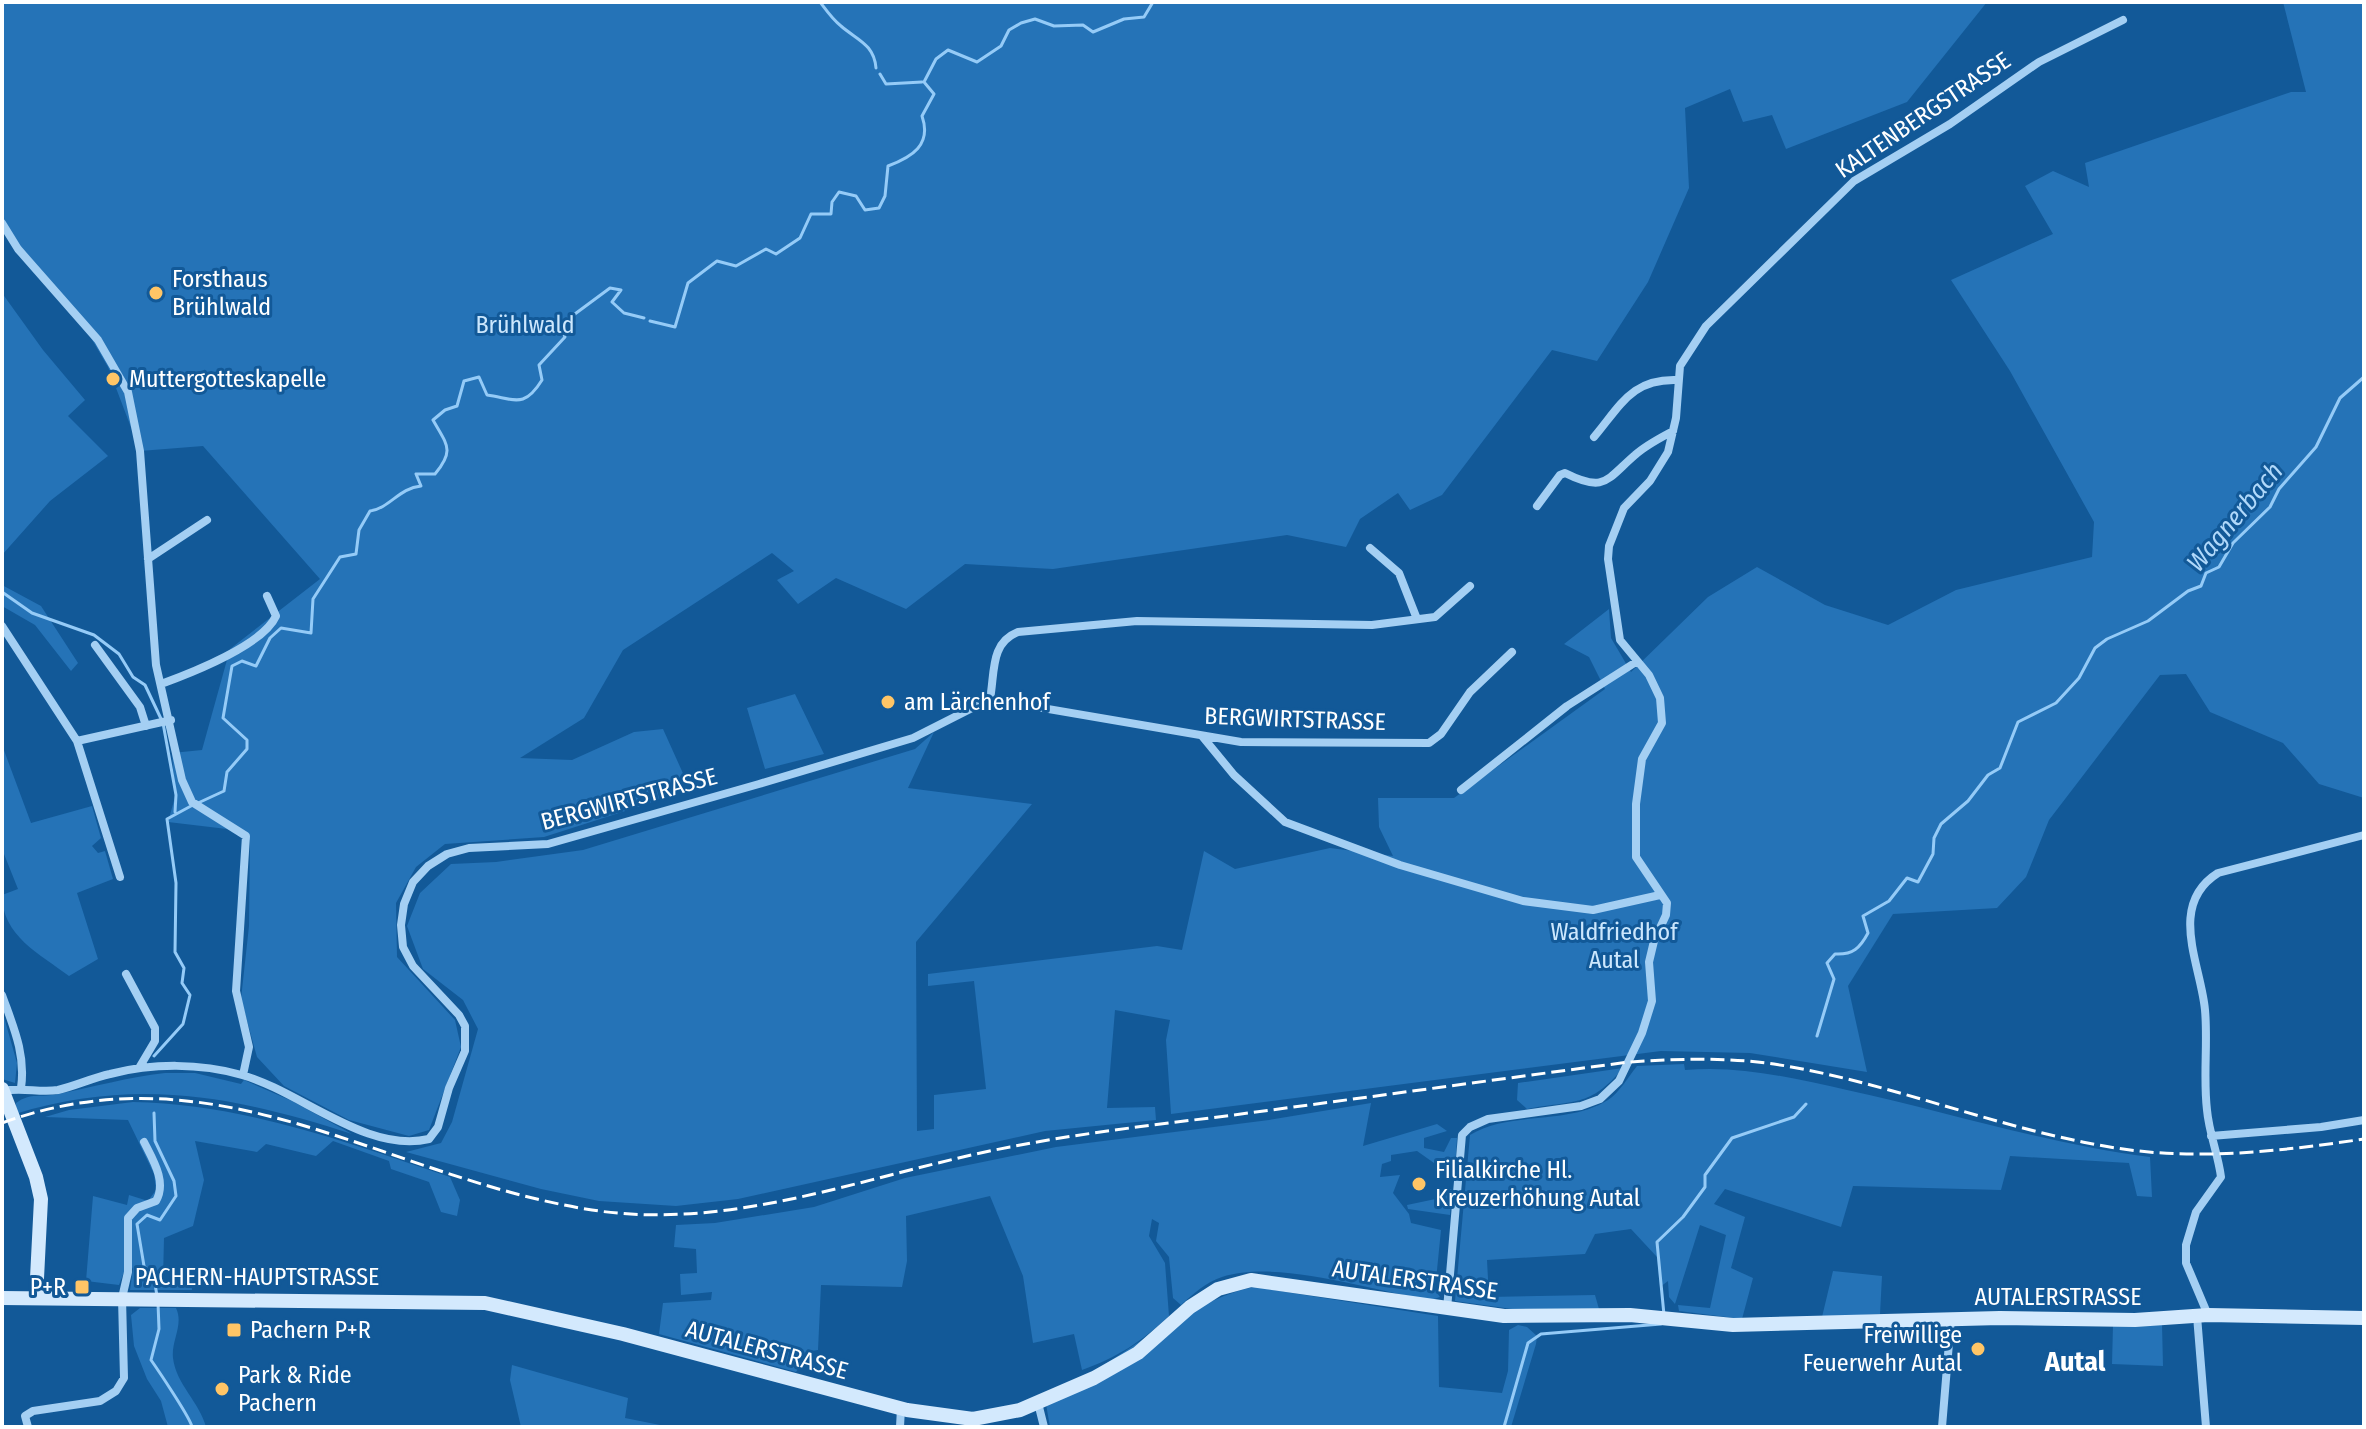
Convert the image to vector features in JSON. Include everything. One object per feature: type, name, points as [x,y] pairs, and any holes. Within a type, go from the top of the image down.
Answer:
[{"type":"main road","points":[[3,1090],[41,1199],[36,1298]]},
{"type":"main road","name":"AUTALERSTRASSE","points":[[512,1308],[901,1408],[973,1419],[996,1416],[1038,1403],[1138,1353],[1190,1307],[1218,1289],[1251,1280],[1504,1316],[1656,1316],[1762,1326],[1951,1319],[2364,1318]]},
{"type":"main road","name":"PACHERN-HAUPTSTRASSE","points":[[2,1298],[172,1297],[286,1303],[452,1300],[512,1308]]},
{"type":"street","name":"KALTENBERGSTRASSE","points":[[1660,895],[1636,857],[1636,804],[1642,759],[1662,723],[1660,698],[1649,675],[1620,640],[1613,604],[1609,546],[1624,508],[1663,463],[1673,431],[1683,356],[1706,326],[1854,181],[1950,124],[2039,62],[2123,20]]},
{"type":"street","points":[[2,223],[18,249],[98,340],[128,392],[140,451],[156,665],[171,720],[182,780],[192,802],[246,836],[236,991],[249,1047],[243,1075]]},
{"type":"street","points":[[1594,437],[1645,383],[1655,379],[1678,380]]},
{"type":"street","points":[[1537,506],[1560,475],[1565,473],[1593,484],[1607,482],[1635,455],[1673,431]]},
{"type":"street","points":[[148,559],[207,520]]},
{"type":"street","points":[[1370,548],[1399,573],[1417,619]]},
{"type":"street","points":[[990,699],[998,647],[1004,638],[1018,632],[1137,621],[1372,625],[1435,617],[1470,586]]},
{"type":"street","points":[[161,684],[201,668],[260,634],[276,616],[267,596]]},
{"type":"street","points":[[2,626],[77,741],[120,877]]},
{"type":"street","points":[[95,645],[140,707],[146,726]]},
{"type":"street","name":"BERGWIRTSTRASSE","points":[[3,1090],[55,1090],[139,1068],[168,1065],[243,1075],[274,1087],[352,1127],[407,1141],[429,1139],[438,1127],[467,1039],[459,1015],[427,984],[403,947],[401,925],[404,904],[413,882],[428,866],[447,854],[469,848],[548,844],[902,742],[990,699],[1241,742],[1429,743],[1441,734],[1470,692],[1512,652]]},
{"type":"street","points":[[1461,790],[1567,706],[1636,662]]},
{"type":"street","points":[[77,741],[171,720]]},
{"type":"street","points":[[1202,736],[1234,775],[1285,822],[1400,865],[1523,901],[1593,910],[1660,895],[1667,903],[1666,915],[1649,962],[1652,1001],[1642,1033],[1619,1081],[1600,1099],[1581,1106],[1488,1119],[1470,1127],[1462,1135],[1447,1309]]},
{"type":"street","points":[[2206,1427],[2202,1316],[2185,1257],[2188,1234],[2196,1212],[2220,1181],[2207,1109],[2205,1009],[2189,936],[2189,922],[2201,887],[2218,873],[2364,835]]},
{"type":"street","points":[[126,974],[155,1028],[155,1041],[139,1068]]},
{"type":"street","points":[[2,995],[20,1045],[24,1071],[21,1088]]},
{"type":"street","points":[[2211,1136],[2364,1120]]},
{"type":"street","points":[[28,1427],[25,1416],[33,1411],[100,1401],[116,1391],[124,1378],[122,1298],[128,1272],[128,1218],[137,1208],[156,1201],[161,1193],[155,1165],[144,1142]]},
{"type":"street","points":[[1942,1427],[1951,1319]]},
{"type":"street","points":[[1038,1403],[1044,1427]]},
{"type":"street","points":[[900,1427],[901,1408]]},
{"type":"green space","name":"Brühlwald","points":[[2,2],[1987,2],[1907,102],[1786,149],[1772,115],[1743,122],[1730,89],[1685,108],[1689,188],[1648,282],[1597,361],[1552,350],[1442,495],[1410,510],[1398,493],[1360,519],[1346,547],[1287,535],[1053,569],[965,564],[906,609],[836,578],[798,604],[777,580],[794,571],[772,553],[623,650],[584,718],[520,758],[572,760],[634,732],[663,729],[686,780],[673,793],[647,804],[544,837],[445,844],[416,867],[396,903],[397,957],[455,1020],[461,1047],[429,1130],[409,1136],[349,1120],[284,1086],[257,1057],[241,999],[249,926],[250,840],[227,829],[168,822],[175,797],[172,753],[202,750],[230,649],[320,579],[203,446],[140,451],[108,367],[80,319],[2,232]]},
{"type":"green space","name":"Waldfriedhof Autal","points":[[2283,2],[2364,2],[2364,798],[2319,784],[2283,743],[2210,712],[2186,674],[2160,675],[2049,820],[2026,877],[1997,908],[1893,914],[1848,986],[1867,1072],[1750,1053],[1661,1051],[1171,1114],[1166,1040],[1170,1020],[1115,1010],[1107,1108],[1155,1107],[1156,1120],[1045,1131],[738,1199],[676,1206],[599,1201],[541,1189],[406,1152],[441,1143],[452,1122],[478,1029],[463,1000],[423,969],[407,926],[420,893],[451,864],[496,862],[583,850],[915,749],[934,732],[908,788],[1032,804],[916,942],[917,1131],[934,1129],[934,1095],[986,1089],[974,981],[928,986],[928,974],[1157,946],[1182,950],[1204,851],[1235,869],[1330,848],[1393,856],[1379,827],[1378,798],[1454,798],[1605,689],[1589,657],[1564,644],[1609,609],[1611,638],[1631,672],[1708,597],[1757,567],[1825,605],[1888,625],[1956,590],[2092,557],[2094,522],[2010,371],[1951,280],[2053,234],[2025,186],[2053,171],[2089,187],[2085,163],[2291,92],[2306,92]]},
{"type":"green space","points":[[2,293],[43,350],[85,400],[68,416],[108,456],[50,501],[2,555]]},
{"type":"green space","points":[[2,585],[41,606],[78,663],[71,671],[35,625],[2,606]]},
{"type":"green space","points":[[795,694],[824,754],[765,769],[747,708]]},
{"type":"green space","points":[[2,745],[31,823],[92,806],[101,838],[92,846],[98,853],[105,851],[113,879],[77,893],[98,959],[69,976],[25,943],[8,922],[4,909],[2,895],[18,889],[2,849]]},
{"type":"green space","points":[[2,1010],[17,1063],[15,1083],[2,1079]]},
{"type":"green space","points":[[1684,1064],[1685,1070],[1726,1069],[1787,1077],[2035,1136],[2150,1157],[2152,1197],[2137,1196],[2129,1163],[2010,1156],[2001,1190],[1853,1186],[1841,1227],[1725,1189],[1714,1204],[1745,1217],[1731,1268],[1753,1278],[1742,1319],[1679,1311],[1678,1305],[1710,1308],[1726,1235],[1700,1225],[1675,1304],[1669,1297],[1668,1281],[1660,1287],[1657,1257],[1631,1229],[1595,1234],[1585,1254],[1487,1260],[1489,1297],[1595,1295],[1599,1309],[1519,1310],[1455,1301],[1470,1135],[1503,1123],[1592,1108],[1612,1097],[1637,1066]]},
{"type":"green space","points":[[1623,1068],[1601,1090],[1580,1100],[1527,1109],[1517,1100],[1518,1083]]},
{"type":"green space","points":[[165,1073],[195,1073],[241,1084],[244,1080],[292,1101],[352,1134],[267,1110],[185,1096],[102,1096],[15,1114],[16,1103],[26,1098]]},
{"type":"green space","points":[[133,1102],[174,1104],[255,1117],[333,1138],[450,1177],[460,1200],[457,1216],[441,1212],[429,1182],[391,1169],[389,1161],[333,1141],[316,1156],[266,1144],[257,1152],[195,1141],[204,1180],[193,1226],[164,1238],[163,1280],[191,1282],[192,1290],[130,1290],[133,1269],[124,1253],[126,1267],[119,1285],[86,1281],[93,1196],[127,1205],[129,1195],[148,1201],[156,1190],[154,1174],[128,1120],[45,1117],[69,1110]]},
{"type":"green space","points":[[1371,1103],[1363,1146],[1437,1124],[1447,1131],[1424,1138],[1424,1148],[1444,1152],[1451,1138],[1457,1138],[1455,1169],[1434,1163],[1417,1151],[1391,1155],[1391,1161],[1382,1164],[1380,1177],[1400,1175],[1393,1193],[1409,1214],[1411,1223],[1441,1230],[1435,1290],[1440,1297],[1431,1300],[1298,1274],[1245,1272],[1211,1282],[1181,1305],[1173,1298],[1169,1257],[1156,1241],[1159,1223],[1152,1219],[1149,1236],[1165,1263],[1169,1316],[1128,1348],[1082,1370],[1074,1334],[1033,1343],[1023,1276],[990,1196],[906,1216],[907,1261],[902,1287],[821,1285],[818,1350],[811,1351],[796,1372],[659,1334],[663,1303],[711,1300],[712,1292],[681,1295],[680,1274],[697,1273],[696,1249],[674,1247],[676,1225],[715,1223],[814,1207],[905,1178],[1056,1147],[1269,1120]]},
{"type":"green space","points":[[1446,1187],[1452,1190],[1450,1215],[1408,1209],[1407,1205],[1445,1197]]},
{"type":"green space","points":[[1833,1271],[1882,1276],[1880,1314],[1822,1317]]},
{"type":"green space","points":[[1255,1287],[1438,1316],[1439,1387],[1502,1393],[1508,1371],[1509,1330],[1518,1325],[1527,1327],[1537,1336],[1536,1344],[1511,1427],[1050,1427],[1046,1404],[1177,1319],[1231,1293]]},
{"type":"green space","points":[[140,1308],[176,1308],[179,1321],[173,1352],[175,1367],[206,1427],[168,1427],[161,1401],[147,1379],[134,1346],[131,1315]]},
{"type":"green space","points":[[2162,1324],[2163,1366],[2112,1364],[2113,1325]]},
{"type":"green space","points":[[512,1365],[628,1398],[625,1418],[670,1427],[521,1427],[510,1380]]},
{"type":"waterway","points":[[820,2],[838,24],[864,43],[872,53],[876,68]]},
{"type":"waterway","points":[[650,321],[675,327],[688,283],[717,261],[736,266],[766,249],[776,254],[800,238],[811,214],[831,214],[832,202],[839,192],[856,196],[865,210],[879,208],[885,196],[888,166],[912,154],[922,142],[922,116],[934,94],[924,82],[936,59],[948,50],[977,62],[1001,46],[1009,30],[1021,23],[1035,19],[1054,26],[1083,25],[1093,32],[1124,19],[1144,17],[1153,2]]},
{"type":"waterway","points":[[880,74],[886,84],[922,82]]},
{"type":"waterway","points":[[198,803],[224,791],[227,772],[247,749],[247,740],[223,718],[232,666],[242,661],[256,666],[270,638],[281,628],[311,633],[313,599],[340,557],[356,554],[359,530],[370,511],[407,490],[421,486],[416,474],[435,474],[441,466],[447,447],[433,420],[445,410],[457,406],[464,381],[479,377],[487,395],[524,399],[542,380],[539,365],[565,337],[560,325],[610,288],[621,290],[612,302],[624,313],[644,318]]},
{"type":"waterway","name":"Wagnerbach","points":[[1817,1036],[1834,979],[1827,963],[1835,954],[1851,952],[1862,943],[1868,933],[1863,916],[1889,901],[1907,878],[1918,882],[1933,854],[1934,838],[1941,824],[1968,801],[1988,775],[2000,768],[2018,722],[2056,703],[2079,678],[2095,648],[2107,639],[2148,621],[2188,591],[2201,586],[2206,573],[2219,567],[2233,543],[2270,507],[2279,489],[2316,447],[2340,398],[2364,377]]},
{"type":"waterway","points":[[2,592],[32,613],[94,635],[119,654],[133,677],[145,685],[163,723],[176,795],[175,812]]},
{"type":"waterway","points":[[154,1056],[183,1024],[190,995],[182,983],[184,968],[175,952],[176,883],[167,819],[191,806]]},
{"type":"waterway","name":"Wagnerbach","points":[[1664,1315],[1657,1242],[1683,1217],[1705,1187],[1705,1175],[1732,1138],[1794,1117],[1806,1104]]},
{"type":"waterway","points":[[154,1113],[155,1141],[174,1181],[176,1196],[160,1220],[147,1215],[137,1224],[144,1266],[154,1278],[157,1296]]},
{"type":"waterway","points":[[158,1303],[159,1329],[151,1360],[192,1427]]},
{"type":"waterway","name":"Wagnerbach","points":[[1504,1427],[1528,1343],[1541,1334],[1661,1324]]},
{"type":"railway","points":[[2,1123],[81,1103],[157,1099],[230,1107],[301,1125],[516,1194],[592,1210],[645,1215],[751,1207],[958,1158],[1067,1137],[1629,1062],[1666,1060],[1738,1060],[1817,1072],[2030,1130],[2147,1152],[2240,1153],[2364,1139]]},
{"type":"place","name":"Forsthaus Brühlwald","points":[[156,293]]},
{"type":"place","name":"Muttergotteskapelle","points":[[113,379]]},
{"type":"place","name":"am Lärchenhof","points":[[888,702]]},
{"type":"place","name":"Filialkirche Hl. Kreuzerhöhung Autal","points":[[1419,1184]]},
{"type":"place","name":"P+R","points":[[82,1287]]},
{"type":"place","name":"Pachern P+R","points":[[234,1330]]},
{"type":"place","name":"Freiwillige Feuerwehr Autal","points":[[1978,1349]]},
{"type":"place","name":"Park & Ride Pachern","points":[[222,1389]]},
{"type":"district","name":"Autal","points":[[2075,1361]]}]
